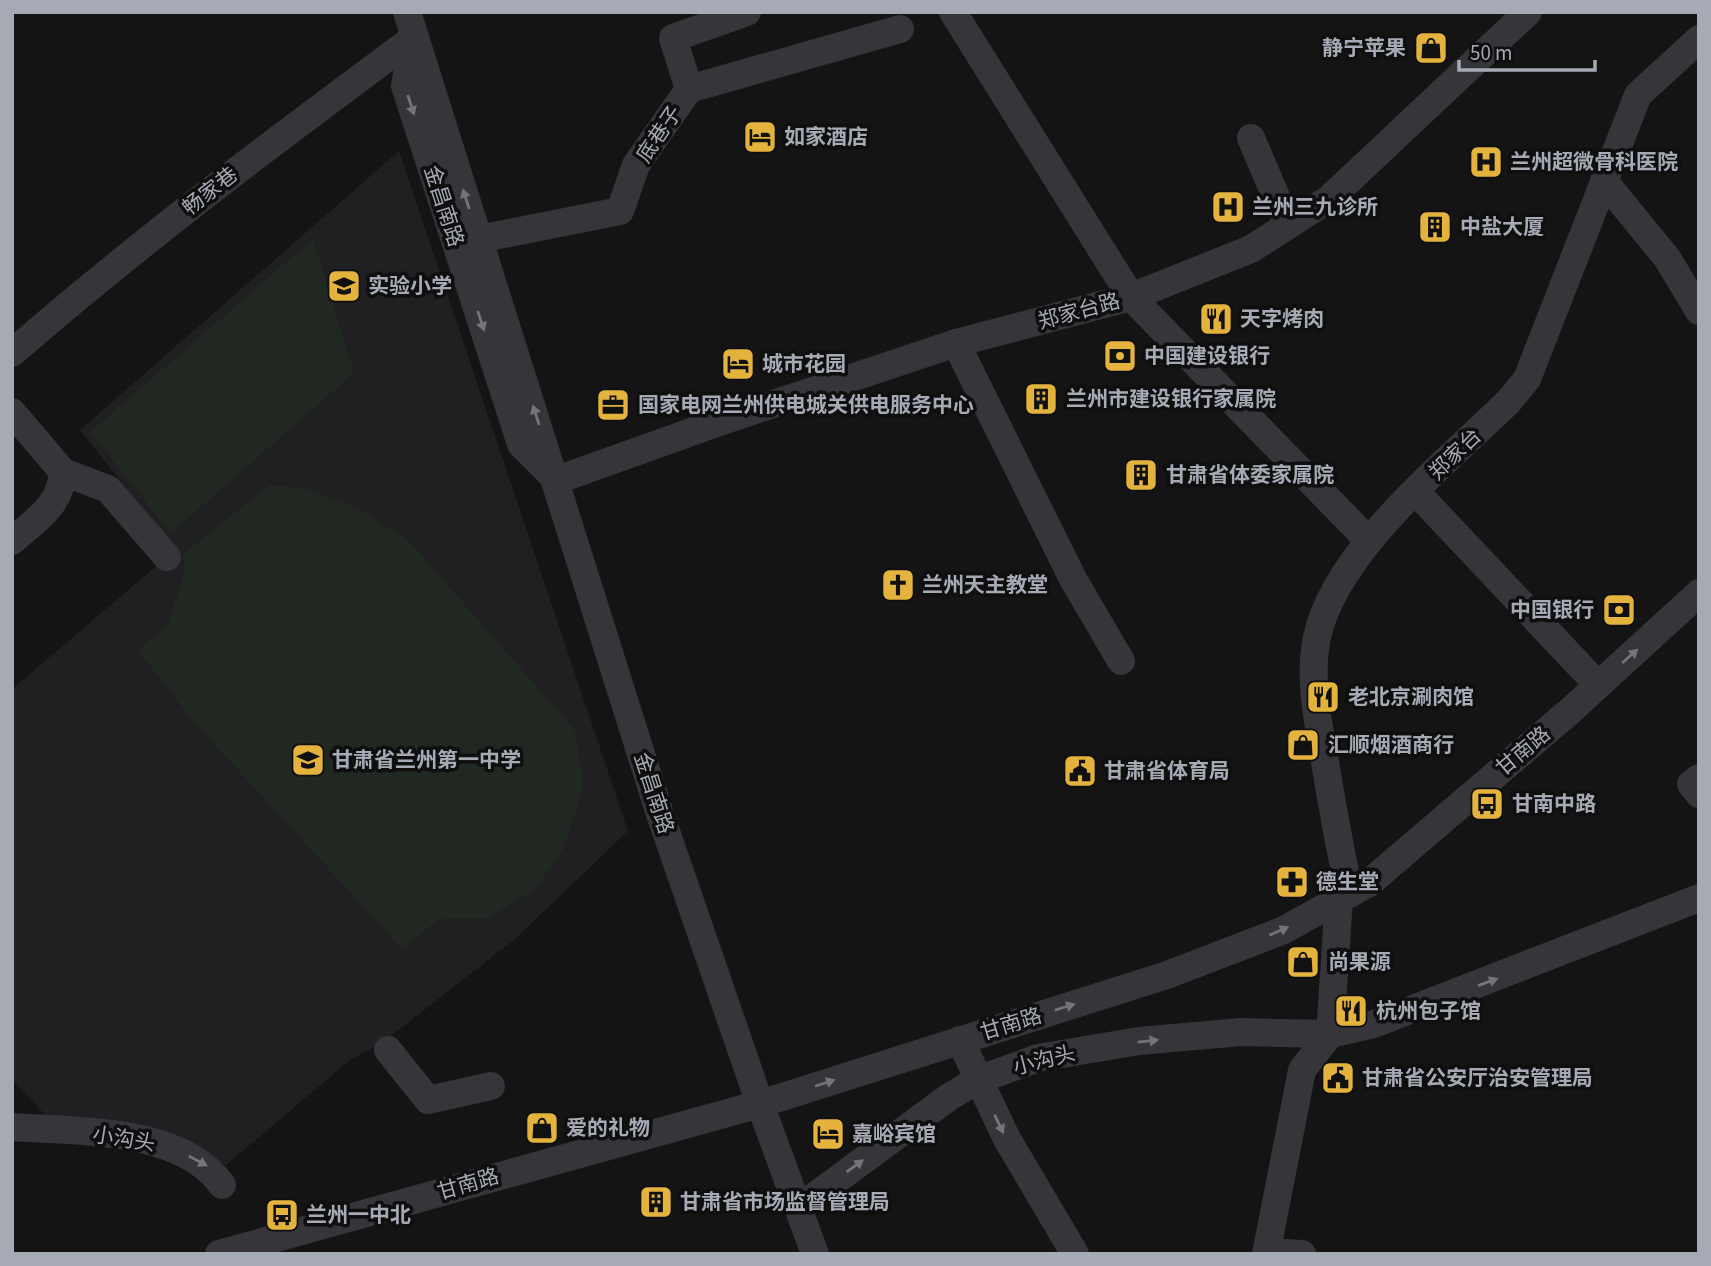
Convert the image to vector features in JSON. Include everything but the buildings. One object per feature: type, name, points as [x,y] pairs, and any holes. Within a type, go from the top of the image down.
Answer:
[{"type":"street","points":[[689,89],[673,38],[747,12]]},
{"type":"street","points":[[953,12],[1131,298],[1368,540]]},
{"type":"street","name":"郑家台路","points":[[557,480],[722,421],[956,343],[1131,298],[1251,249],[1329,199],[1528,12]]},
{"type":"street","name":"金昌南路","points":[[410,25],[557,480],[659,811],[815,1254]]},
{"type":"street","name":"金昌南路","points":[[410,25],[405,86],[521,444],[557,480]]},
{"type":"street","name":"畅家巷","points":[[12,353],[73,300],[265,148],[410,25]]},
{"type":"street","name":"底巷子","points":[[479,239],[620,211],[636,166],[689,89],[901,29]]},
{"type":"street","name":"郑家台","points":[[1330,1034],[1344,896],[1317,717],[1314,674],[1317,636],[1334,594],[1368,540],[1509,401],[1527,379],[1639,95],[1699,38]]},
{"type":"street","points":[[1251,138],[1288,225]]},
{"type":"street","points":[[1604,181],[1667,257],[1699,311]]},
{"type":"street","points":[[956,343],[1073,579],[1121,661]]},
{"type":"street","points":[[12,412],[63,472],[108,489],[167,557]]},
{"type":"street","points":[[12,541],[53,505],[62,491],[63,472]]},
{"type":"street","points":[[1416,492],[1598,685]]},
{"type":"street","name":"甘南路","points":[[219,1254],[269,1247],[760,1104],[1167,975],[1282,931],[1380,874],[1598,685],[1699,593]]},
{"type":"street","points":[[1699,778],[1691,784],[1699,794]]},
{"type":"street","name":"小沟头","points":[[800,1207],[949,1097],[978,1080],[1038,1058],[1139,1041],[1241,1032],[1330,1034],[1387,1019],[1699,898]]},
{"type":"street","points":[[1301,1254],[1267,1253],[1302,1070],[1330,1034]]},
{"type":"street","points":[[960,1040],[1032,1186],[1075,1254]]},
{"type":"street","points":[[388,1051],[428,1100],[491,1086]]},
{"type":"street","name":"金昌南路","points":[[760,1104],[767,1166],[798,1254]]},
{"type":"street","name":"小沟头","points":[[12,1127],[118,1135],[156,1142],[211,1168],[222,1185]]},
{"type":"shaded area","name":"甘肃省兰州第一中学","points":[[399,151],[628,831],[514,940],[383,1042],[349,1061],[226,1165],[146,1130],[45,1115],[12,1079],[12,689],[175,550],[80,430]]},
{"type":"shaded area","points":[[313,239],[354,373],[171,533],[90,432]]},
{"type":"shaded area","points":[[270,485],[303,488],[356,507],[409,541],[575,730],[584,785],[563,850],[535,889],[488,918],[438,919],[403,950],[193,721],[138,650],[168,624],[183,578],[184,562],[181,556]]},
{"type":"place","name":"静宁苹果","points":[[1431,48]]},
{"type":"place","name":"如家酒店","points":[[760,137]]},
{"type":"place","name":"兰州超微骨科医院","points":[[1486,162]]},
{"type":"place","name":"兰州三九诊所","points":[[1228,207]]},
{"type":"place","name":"中盐大厦","points":[[1435,227]]},
{"type":"place","name":"实验小学","points":[[344,286]]},
{"type":"place","name":"天字烤肉","points":[[1216,319]]},
{"type":"place","name":"中国建设银行","points":[[1120,356]]},
{"type":"place","name":"城市花园","points":[[738,364]]},
{"type":"place","name":"兰州市建设银行家属院","points":[[1041,399]]},
{"type":"place","name":"国家电网兰州供电城关供电服务中心","points":[[613,405]]},
{"type":"place","name":"甘肃省体委家属院","points":[[1141,475]]},
{"type":"place","name":"兰州天主教堂","points":[[898,585]]},
{"type":"place","name":"中国银行","points":[[1619,610]]},
{"type":"place","name":"老北京涮肉馆","points":[[1323,697]]},
{"type":"place","name":"汇顺烟酒商行","points":[[1303,745]]},
{"type":"place","name":"甘肃省兰州第一中学","points":[[308,760]]},
{"type":"place","name":"甘肃省体育局","points":[[1080,771]]},
{"type":"place","name":"甘南中路","points":[[1487,804]]},
{"type":"place","name":"德生堂","points":[[1292,882]]},
{"type":"place","name":"尚果源","points":[[1303,962]]},
{"type":"place","name":"杭州包子馆","points":[[1351,1011]]},
{"type":"place","name":"甘肃省公安厅治安管理局","points":[[1338,1078]]},
{"type":"place","name":"爱的礼物","points":[[542,1128]]},
{"type":"place","name":"嘉峪宾馆","points":[[828,1134]]},
{"type":"place","name":"甘肃省市场监督管理局","points":[[656,1202]]},
{"type":"place","name":"兰州一中北","points":[[282,1215]]}]
